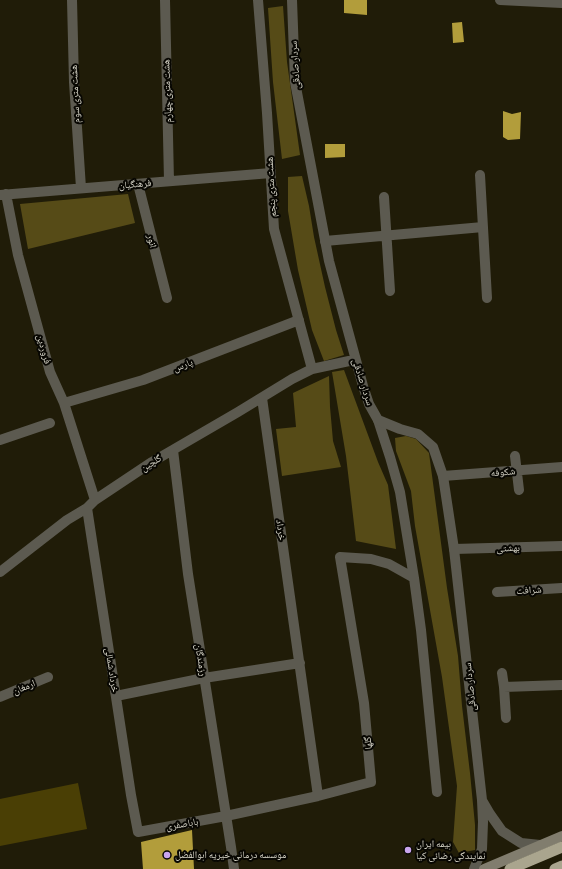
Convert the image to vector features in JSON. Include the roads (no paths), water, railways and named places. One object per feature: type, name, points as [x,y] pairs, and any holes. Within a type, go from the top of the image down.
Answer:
[{"type":"highway","points":[[510,869],[562,847]]},
{"type":"highway","points":[[555,869],[562,866]]},
{"type":"main road","points":[[484,869],[562,836]]},
{"type":"street","name":"هشت متری سوم","points":[[72,0],[74,82],[81,188]]},
{"type":"street","name":"هشت متری چهارم","points":[[165,0],[169,181]]},
{"type":"street","name":"هشت متری پنجم","points":[[258,0],[274,229],[312,368]]},
{"type":"street","name":"سردار صادقی","points":[[292,0],[295,82],[329,261],[363,386],[369,404],[378,420],[400,429],[418,434],[433,447],[443,476],[454,549],[482,800],[482,849],[474,869]]},
{"type":"street","points":[[500,0],[546,1],[562,4]]},
{"type":"street","name":"فرهنگیان","points":[[3,195],[270,173]]},
{"type":"street","points":[[480,175],[487,298]]},
{"type":"street","name":"انور","points":[[138,184],[167,298]]},
{"type":"street","name":"فروردین","points":[[3,195],[50,372],[64,403],[95,500]]},
{"type":"street","points":[[384,198],[390,291]]},
{"type":"street","points":[[325,241],[482,227]]},
{"type":"street","name":"پارس","points":[[64,403],[143,380],[299,320]]},
{"type":"street","name":"گلچین","points":[[0,572],[67,520],[87,508],[95,500],[152,462],[292,379],[312,368],[348,361],[356,362]]},
{"type":"street","name":"خرداد","points":[[262,398],[318,796]]},
{"type":"street","points":[[378,420],[400,492],[414,578],[421,630],[437,792]]},
{"type":"street","points":[[0,440],[50,423]]},
{"type":"street","name":"رزمندگان","points":[[173,450],[188,574],[234,869]]},
{"type":"street","points":[[515,456],[519,490]]},
{"type":"street","name":"شکوفه","points":[[443,476],[562,467]]},
{"type":"street","name":"خرداد شمالی","points":[[87,508],[138,832]]},
{"type":"street","name":"بهشتی","points":[[454,549],[562,546]]},
{"type":"street","name":"گلها","points":[[226,816],[318,796],[372,782],[364,703],[340,557],[372,559],[389,564],[414,578]]},
{"type":"street","name":"شرافت","points":[[497,592],[562,588]]},
{"type":"street","points":[[116,696],[204,678],[300,663]]},
{"type":"street","points":[[502,673],[506,718]]},
{"type":"street","name":"ارمغان","points":[[0,697],[48,677]]},
{"type":"street","points":[[504,688],[562,685]]},
{"type":"street","points":[[482,800],[502,831],[521,843],[540,845]]},
{"type":"street","name":"باباصفری","points":[[138,832],[226,816]]},
{"type":"place","name":"بیمه ایران نمایندگی رضائی کيا","points":[[408,850]]},
{"type":"place","name":"موسسه درمانی خیریه ابوالفضل","points":[[167,855]]}]
